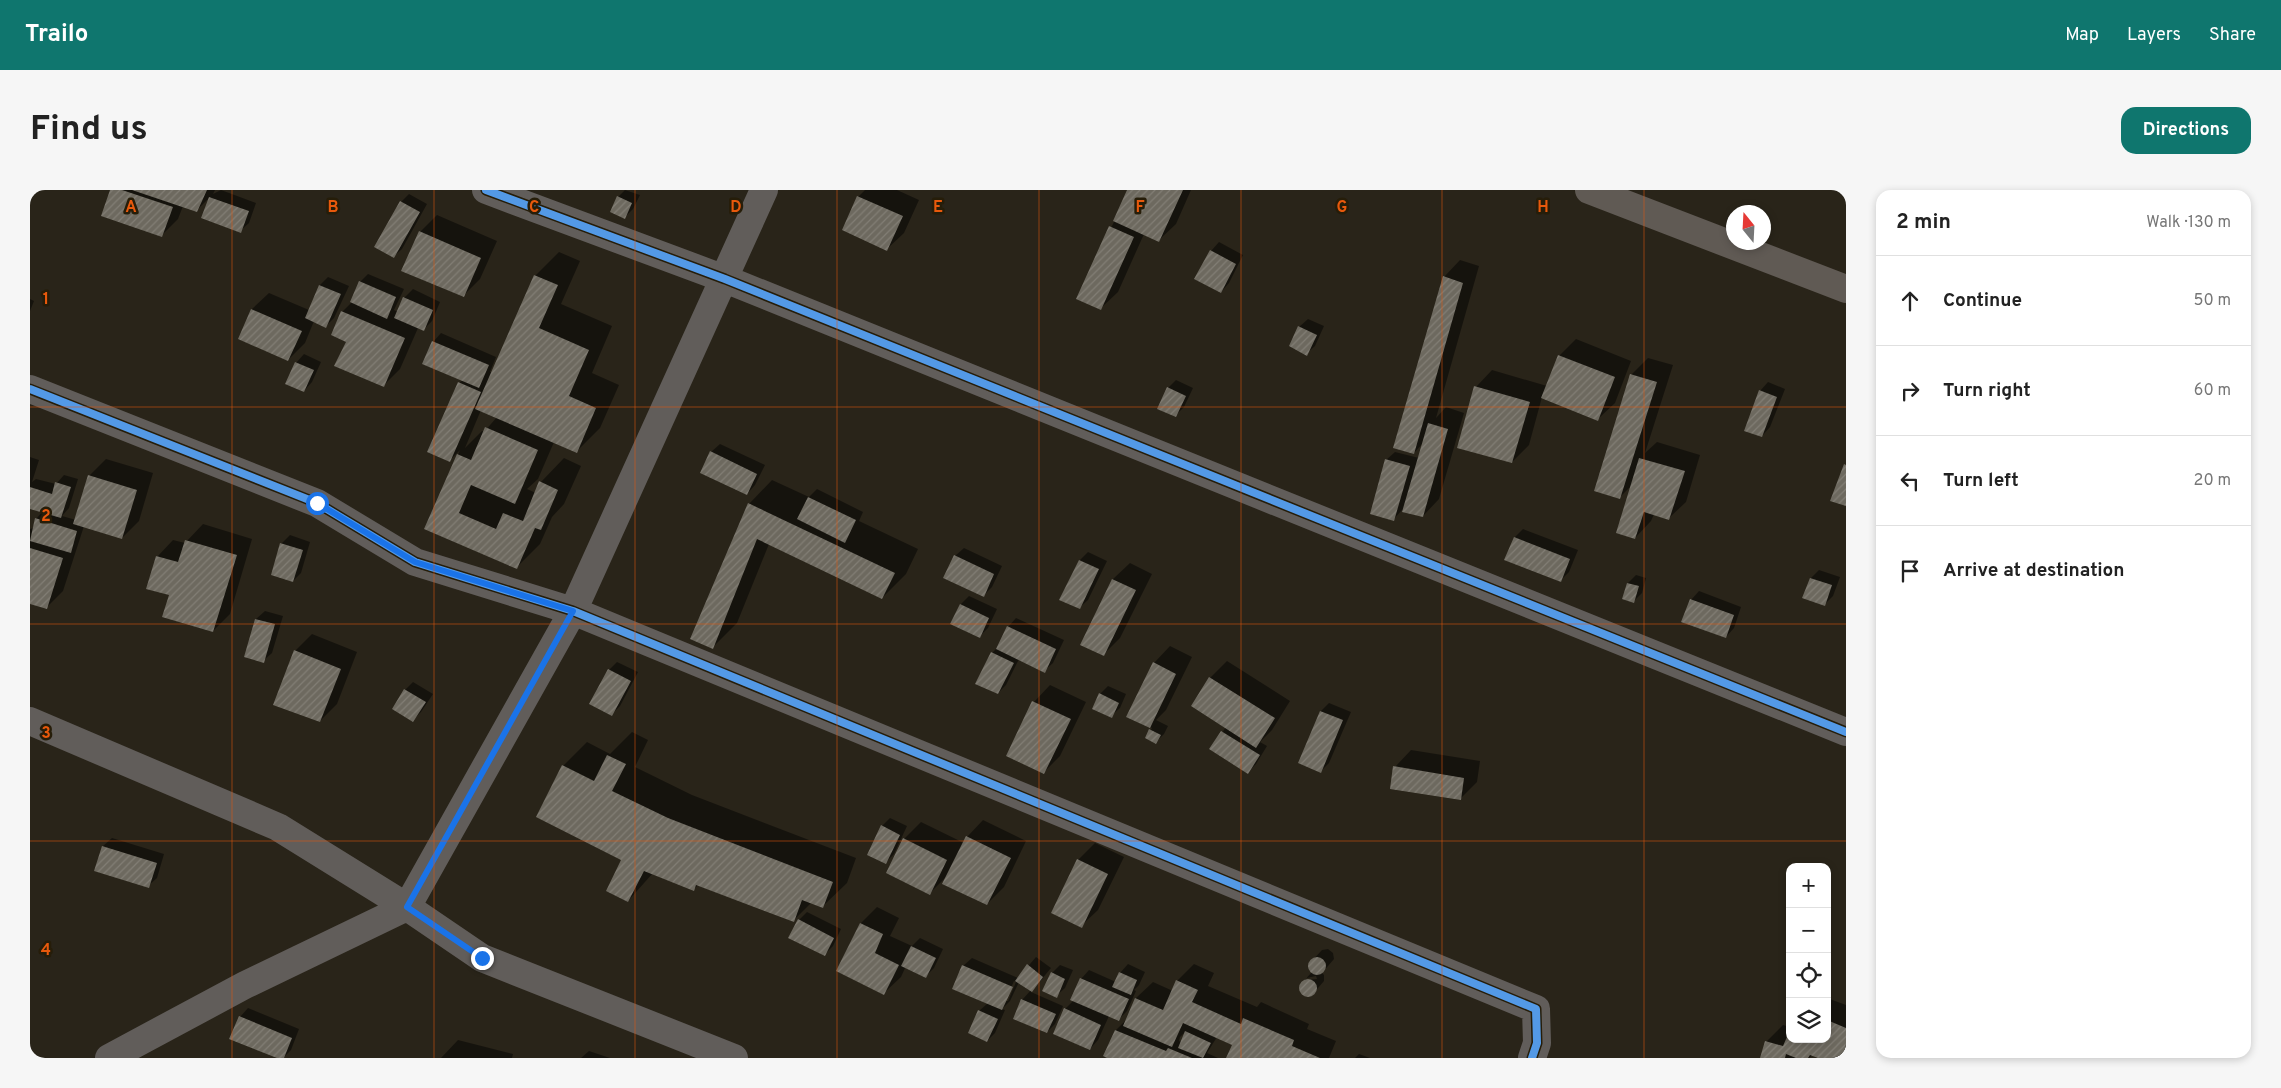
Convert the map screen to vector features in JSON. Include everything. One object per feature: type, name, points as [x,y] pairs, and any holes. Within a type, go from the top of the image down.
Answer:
[{"type":"highway","points":[[1589,190],[1844,285]]},
{"type":"street","points":[[486,190],[725,279],[1846,732]]},
{"type":"street","points":[[109,1058],[245,985],[407,907],[573,611],[764,190]]},
{"type":"street","points":[[30,389],[317,503],[415,562],[573,611],[1536,1009],[1537,1043],[1532,1058]]},
{"type":"street","points":[[30,721],[278,827],[407,907],[482,958],[734,1058]]},
{"type":"building","points":[[110,190],[122,190],[173,207],[162,237],[101,216]]},
{"type":"building","points":[[132,190],[207,190],[197,212]]},
{"type":"building","points":[[1127,190],[1183,190],[1159,242],[1113,221]]},
{"type":"building","points":[[617,196],[632,203],[625,219],[610,212]]},
{"type":"building","points":[[857,196],[903,216],[887,251],[842,230]]},
{"type":"building","points":[[209,197],[249,211],[241,233],[201,218]]},
{"type":"building","points":[[400,201],[420,212],[394,258],[374,247]]},
{"type":"building","points":[[1109,226],[1134,237],[1101,310],[1076,299]]},
{"type":"building","points":[[419,231],[481,258],[464,297],[401,271]]},
{"type":"building","points":[[1210,250],[1236,264],[1221,293],[1194,279]]},
{"type":"building","points":[[534,275],[558,285],[539,328],[589,350],[569,396],[596,408],[577,453],[475,409]]},
{"type":"building","points":[[1443,276],[1463,283],[1414,454],[1393,448]]},
{"type":"building","points":[[359,281],[396,297],[387,319],[350,302]]},
{"type":"building","points":[[319,285],[341,294],[326,328],[305,318]]},
{"type":"building","points":[[403,297],[433,310],[424,331],[394,318]]},
{"type":"building","points":[[251,309],[302,331],[288,361],[238,339]]},
{"type":"building","points":[[341,311],[405,338],[384,387],[334,366],[346,342],[331,335]]},
{"type":"building","points":[[1298,326],[1317,335],[1307,356],[1289,346]]},
{"type":"building","points":[[432,341],[489,365],[479,388],[422,364]]},
{"type":"building","points":[[1558,355],[1615,377],[1598,421],[1541,398]]},
{"type":"building","points":[[295,362],[314,370],[304,392],[285,384]]},
{"type":"building","points":[[1630,374],[1657,382],[1620,499],[1594,491]]},
{"type":"building","points":[[458,382],[481,392],[450,462],[427,452]]},
{"type":"building","points":[[1474,386],[1530,402],[1512,463],[1457,448]]},
{"type":"building","points":[[1167,387],[1186,396],[1176,417],[1157,409]]},
{"type":"building","points":[[1759,390],[1777,397],[1762,437],[1744,431]]},
{"type":"building","points":[[1428,423],[1448,429],[1423,517],[1402,512]]},
{"type":"building","points":[[485,427],[538,450],[515,504],[471,485],[459,513],[496,529],[503,513],[523,521],[539,481],[558,490],[541,530],[535,528],[517,569],[424,529],[457,454],[471,460]]},
{"type":"building","points":[[710,451],[757,474],[747,495],[700,473]]},
{"type":"building","points":[[1639,458],[1685,471],[1669,520],[1644,512],[1635,539],[1616,533]]},
{"type":"building","points":[[1385,459],[1410,466],[1394,521],[1370,514]]},
{"type":"building","points":[[1844,464],[1846,465],[1846,506],[1830,501]]},
{"type":"building","points":[[88,475],[137,490],[122,539],[73,524]]},
{"type":"building","points":[[55,482],[71,487],[61,518],[30,509],[30,487],[52,494]]},
{"type":"building","points":[[808,497],[856,520],[845,543],[797,519]]},
{"type":"building","points":[[748,503],[895,573],[882,599],[757,539],[713,649],[690,639]]},
{"type":"building","points":[[35,518],[77,531],[71,553],[30,541]]},
{"type":"building","points":[[1514,537],[1570,559],[1561,582],[1504,560]]},
{"type":"building","points":[[185,540],[237,555],[213,632],[162,617],[169,595],[146,589],[156,556],[178,562]]},
{"type":"building","points":[[280,543],[303,550],[293,582],[271,575]]},
{"type":"building","points":[[30,548],[63,558],[47,609],[30,604]]},
{"type":"building","points":[[954,555],[994,574],[984,597],[943,578]]},
{"type":"building","points":[[1079,560],[1099,569],[1080,609],[1059,600]]},
{"type":"building","points":[[1810,578],[1832,585],[1825,606],[1802,598]]},
{"type":"building","points":[[1112,579],[1136,590],[1104,656],[1080,645]]},
{"type":"building","points":[[1627,583],[1639,586],[1634,603],[1622,599]]},
{"type":"building","points":[[1690,599],[1734,615],[1726,638],[1681,622]]},
{"type":"building","points":[[960,604],[989,618],[980,638],[950,624]]},
{"type":"building","points":[[255,619],[275,624],[264,663],[244,657]]},
{"type":"building","points":[[1007,626],[1056,649],[1045,673],[996,649]]},
{"type":"building","points":[[294,650],[341,669],[320,722],[273,705]]},
{"type":"building","points":[[991,652],[1014,663],[998,694],[975,684]]},
{"type":"building","points":[[1153,662],[1176,674],[1150,728],[1126,717]]},
{"type":"building","points":[[608,669],[631,681],[612,716],[589,704]]},
{"type":"building","points":[[1209,677],[1275,718],[1256,748],[1191,706]]},
{"type":"building","points":[[404,689],[426,702],[413,722],[392,709]]},
{"type":"building","points":[[1099,693],[1119,703],[1112,718],[1092,709]]},
{"type":"building","points":[[1032,701],[1071,719],[1044,774],[1006,756]]},
{"type":"building","points":[[1320,711],[1343,720],[1321,773],[1298,763]]},
{"type":"building","points":[[1149,729],[1161,735],[1156,744],[1145,738]]},
{"type":"building","points":[[1221,731],[1260,755],[1248,774],[1209,749]]},
{"type":"building","points":[[607,755],[626,764],[612,791],[668,818],[833,882],[823,908],[802,900],[794,922],[696,885],[694,891],[644,871],[628,902],[606,891],[621,860],[536,817],[562,765],[594,781]]},
{"type":"building","points":[[1393,766],[1464,778],[1461,800],[1390,789]]},
{"type":"building","points":[[881,825],[900,835],[886,864],[867,855]]},
{"type":"building","points":[[966,836],[1011,858],[987,905],[942,884]]},
{"type":"building","points":[[903,838],[947,860],[930,895],[886,873]]},
{"type":"building","points":[[102,846],[157,863],[149,888],[94,871]]},
{"type":"building","points":[[1077,859],[1108,874],[1082,928],[1051,913]]},
{"type":"building","points":[[798,919],[834,938],[825,956],[788,938]]},
{"type":"building","points":[[860,923],[883,934],[875,953],[899,965],[884,995],[836,971]]},
{"type":"building","points":[[911,946],[936,958],[926,978],[901,966]]},
{"type":"building","points":[[1317,957],[1325,962],[1326,966],[1321,974],[1317,975],[1309,970],[1308,966],[1313,958]]},
{"type":"building","points":[[1027,964],[1043,977],[1032,992],[1015,981]]},
{"type":"building","points":[[962,965],[1013,987],[1002,1010],[952,989]]},
{"type":"building","points":[[1051,972],[1065,979],[1057,998],[1042,991]]},
{"type":"building","points":[[1119,972],[1137,980],[1131,995],[1112,987]]},
{"type":"building","points":[[1080,978],[1129,999],[1119,1021],[1070,1000]]},
{"type":"building","points":[[1308,979],[1314,982],[1317,988],[1314,994],[1308,997],[1302,994],[1299,988],[1302,982]]},
{"type":"building","points":[[1176,980],[1198,990],[1192,1002],[1241,1024],[1243,1018],[1294,1040],[1292,1046],[1320,1058],[1226,1058],[1232,1045],[1183,1023],[1172,1047],[1123,1026],[1135,998],[1163,1010]]},
{"type":"building","points":[[1021,999],[1056,1014],[1047,1033],[1013,1019]]},
{"type":"building","points":[[1064,1008],[1101,1025],[1090,1050],[1053,1034]]},
{"type":"building","points":[[978,1010],[998,1019],[987,1042],[968,1033]]},
{"type":"building","points":[[239,1016],[292,1038],[284,1058],[277,1058],[229,1039]]},
{"type":"building","points":[[1831,1022],[1846,1028],[1846,1058],[1818,1058],[1810,1055],[1808,1058],[1796,1058],[1786,1054],[1785,1058],[1760,1058],[1765,1041],[1783,1046],[1786,1039],[1786,1043],[1831,1043]]},
{"type":"building","points":[[1115,1030],[1166,1051],[1168,1048],[1192,1058],[1107,1058],[1103,1056]]},
{"type":"building","points":[[1185,1031],[1211,1043],[1203,1058],[1178,1048]]},
{"type":"cycle path","points":[[486,190],[725,279],[1846,732]]},
{"type":"cycle path","points":[[30,389],[317,503],[415,562],[573,611],[1536,1009],[1537,1043],[1532,1058]]},
{"type":"route","points":[[317,503],[415,562],[573,611],[407,907],[482,958]]}]
